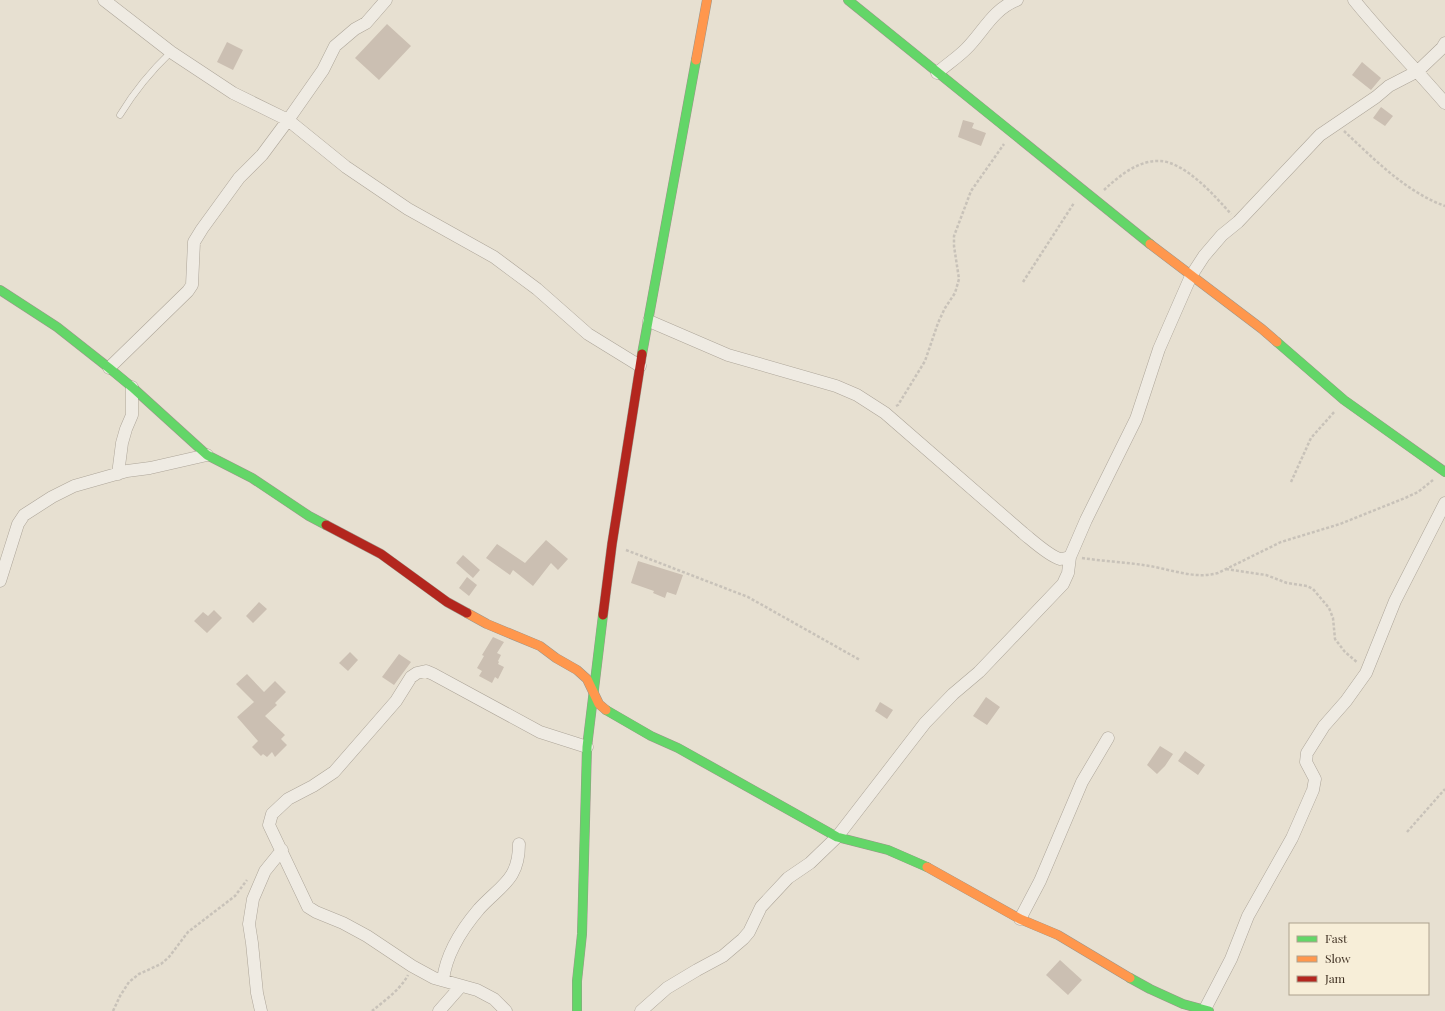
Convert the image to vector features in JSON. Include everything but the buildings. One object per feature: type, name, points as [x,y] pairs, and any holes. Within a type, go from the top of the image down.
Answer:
[{"type":"street","points":[[104,0],[171,52],[233,93],[288,120],[326,152],[364,180],[408,209],[494,257],[537,289],[588,334],[640,366]]},
{"type":"street","points":[[109,368],[192,286],[194,242],[202,229],[239,178],[262,155],[288,120],[323,70],[335,46],[355,29],[366,23],[386,0]]},
{"type":"street","points":[[577,1011],[577,981],[582,934],[587,747],[612,544],[640,366],[707,0]]},
{"type":"street","points":[[848,0],[937,74],[1012,132],[1093,199],[1191,276],[1262,329],[1344,400],[1444,471]]},
{"type":"street","points":[[937,74],[966,49],[989,20],[1007,4],[1017,0]]},
{"type":"street","points":[[1354,0],[1377,29],[1418,71],[1445,103]]},
{"type":"street","points":[[641,1011],[667,988],[696,970],[723,956],[749,932],[761,907],[788,878],[810,862],[837,837],[925,723],[953,694],[979,672],[1063,584],[1068,573],[1070,557],[1105,481],[1136,419],[1159,349],[1191,276],[1212,246],[1222,235],[1238,222],[1320,135],[1376,97],[1389,86],[1418,71],[1445,43]]},
{"type":"street","points":[[0,290],[57,327],[109,368],[207,455],[252,478],[309,516],[381,554],[447,602],[487,624],[540,646],[556,658],[578,670],[587,679],[599,704],[624,721],[651,736],[678,748],[837,837],[888,850],[916,861],[1020,919],[1058,934],[1180,1008],[1207,1010],[1231,959],[1248,916],[1292,838],[1313,790],[1315,779],[1306,762],[1307,753],[1324,726],[1346,701],[1366,673],[1395,601],[1445,503]]},
{"type":"street","points":[[649,321],[728,355],[836,386],[857,395],[885,413],[1023,533],[1046,551],[1059,559],[1070,557]]},
{"type":"street","points":[[118,474],[122,443],[132,415],[132,387]]},
{"type":"street","points":[[0,581],[18,524],[24,515],[52,497],[74,486],[127,471],[150,468],[207,455]]},
{"type":"street","points":[[506,1011],[494,999],[477,990],[434,978],[412,966],[367,936],[308,907],[269,825],[272,814],[288,799],[313,786],[334,772],[396,701],[411,677],[417,673],[426,671],[540,732],[587,747]]},
{"type":"street","points":[[1020,919],[1040,881],[1082,782],[1108,738]]},
{"type":"street","points":[[443,980],[444,969],[462,932],[479,910],[514,873],[518,863],[519,844]]},
{"type":"street","points":[[262,1011],[257,993],[249,924],[253,899],[265,871],[282,850]]},
{"type":"street","points":[[439,1011],[461,986]]},
{"type":"lane","points":[[120,115],[130,98],[146,78],[171,52]]},
{"type":"path","points":[[1336,124],[1379,164],[1407,186],[1434,202],[1445,206]]},
{"type":"path","points":[[885,413],[898,405],[925,361],[938,323],[945,308],[955,293],[959,279],[954,236],[971,191],[1012,132]]},
{"type":"path","points":[[1093,199],[1125,172],[1138,166],[1160,161],[1173,164],[1190,174],[1221,202],[1238,222]]},
{"type":"path","points":[[1023,282],[1082,190]]},
{"type":"path","points":[[1291,482],[1311,438],[1344,400]]},
{"type":"path","points":[[1070,557],[1144,565],[1208,576],[1281,542],[1340,524],[1405,498],[1432,482],[1444,471]]},
{"type":"path","points":[[612,544],[748,596],[860,660]]},
{"type":"path","points":[[1225,569],[1266,575],[1287,583],[1307,586],[1313,589],[1329,608],[1333,618],[1335,639],[1345,652],[1360,665],[1366,673]]},
{"type":"path","points":[[1407,832],[1445,789]]},
{"type":"path","points":[[112,1011],[129,982],[139,974],[161,964],[169,957],[188,932],[235,896],[248,879]]},
{"type":"path","points":[[372,1011],[405,980],[412,966]]},
{"type":"traffic: fast","points":[[848,0],[1150,244]]},
{"type":"traffic: fast","points":[[642,354],[696,60]]},
{"type":"traffic: fast","points":[[0,290],[57,327],[109,368],[207,455],[252,478],[309,516],[326,525]]},
{"type":"traffic: fast","points":[[1277,342],[1344,400],[1445,472]]},
{"type":"traffic: fast","points":[[577,1011],[577,981],[582,934],[587,747],[603,615]]},
{"type":"traffic: fast","points":[[606,710],[651,736],[678,748],[837,837],[888,850],[927,867]]},
{"type":"traffic: fast","points":[[1130,978],[1183,1004],[1209,1011]]},
{"type":"traffic: slow","points":[[696,60],[707,0]]},
{"type":"traffic: slow","points":[[1150,244],[1277,342]]},
{"type":"traffic: slow","points":[[467,613],[487,624],[540,646],[556,658],[577,670],[587,679],[599,704],[606,710]]},
{"type":"traffic: slow","points":[[927,867],[1020,919],[1058,935],[1130,978]]},
{"type":"traffic: jam","points":[[603,615],[612,544],[642,354]]},
{"type":"traffic: jam","points":[[326,525],[381,554],[447,602],[467,613]]}]
